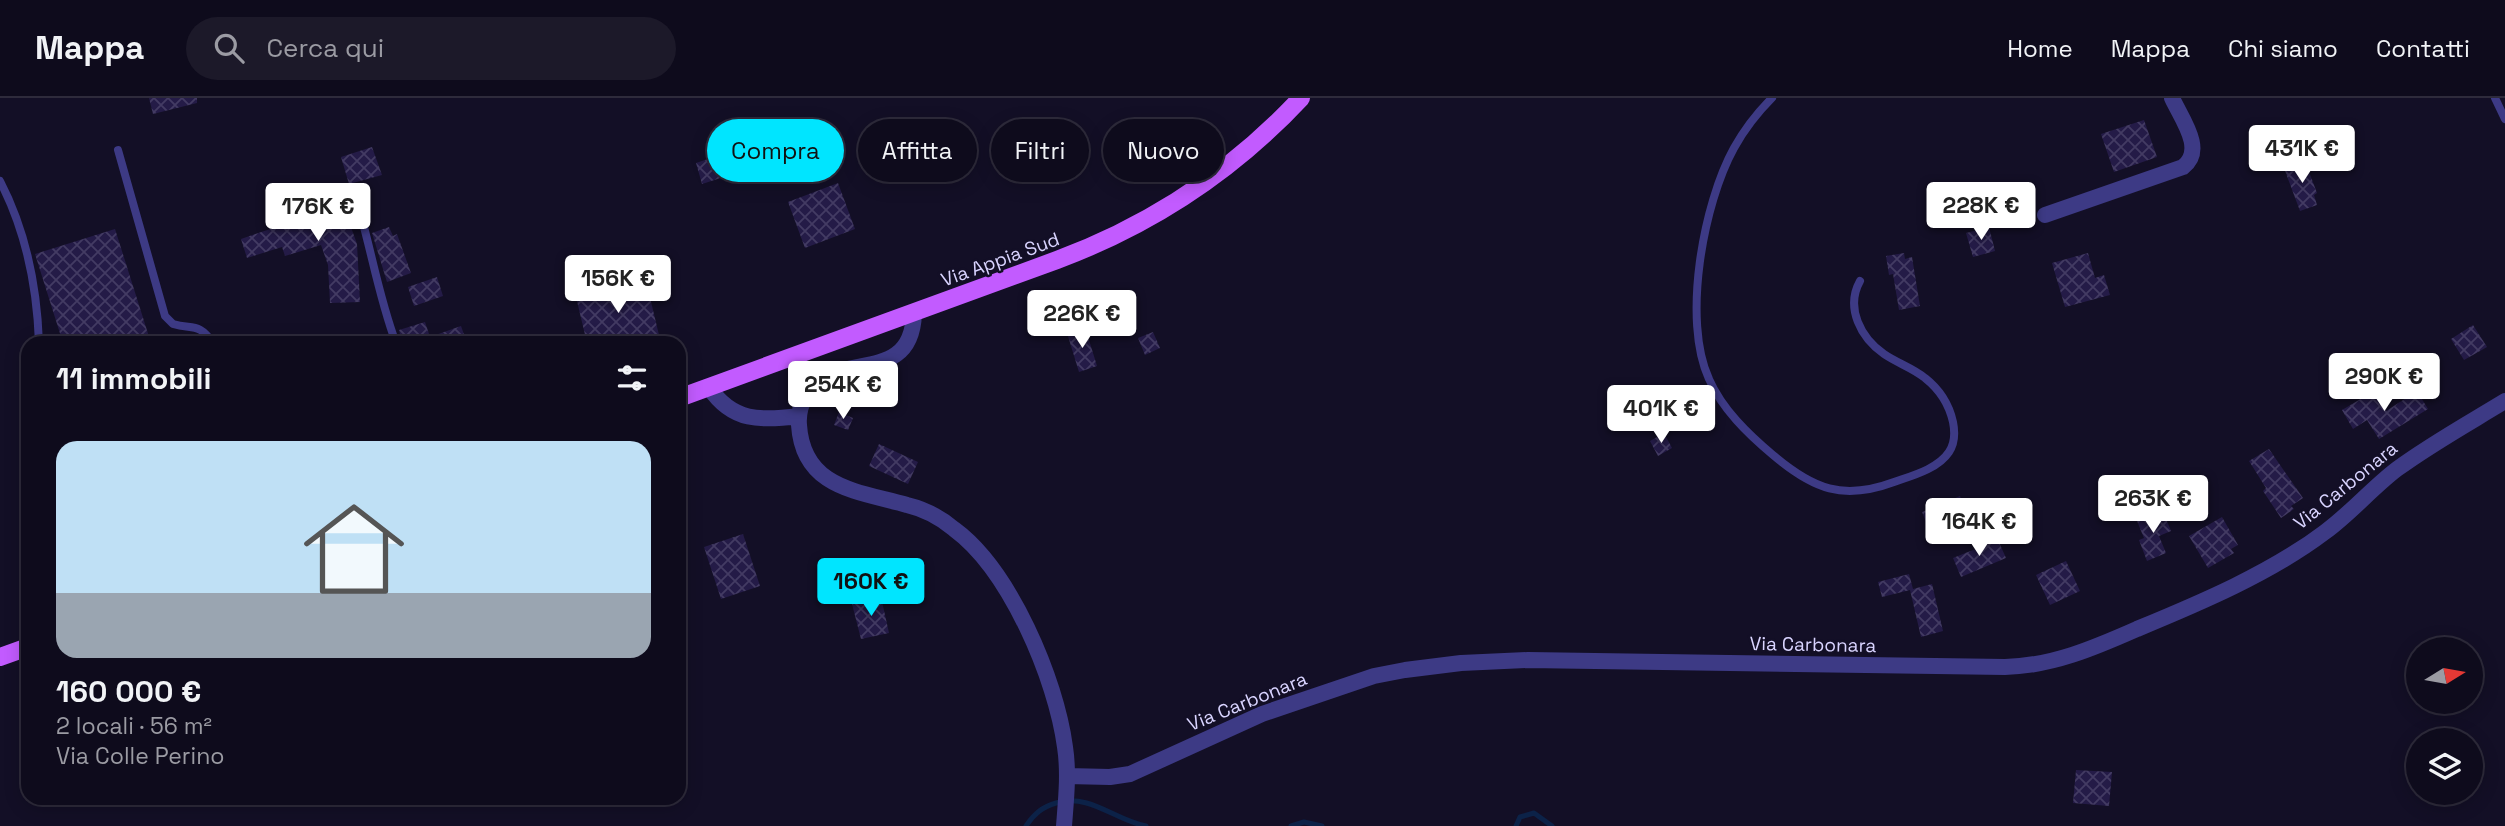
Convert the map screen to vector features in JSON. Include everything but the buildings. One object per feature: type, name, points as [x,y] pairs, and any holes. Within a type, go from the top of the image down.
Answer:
[{"type":"main road","name":"Via Appia Sud","points":[[686,395],[1087,249],[1163,211],[1201,186],[1301,98]]},
{"type":"main road","points":[[0,657],[21,649]]},
{"type":"street","points":[[2045,215],[2186,165],[2192,159],[2194,145],[2172,98]]},
{"type":"street","points":[[914,314],[911,335],[901,351],[884,361],[834,373],[818,380],[807,393],[799,416],[800,436],[813,466],[829,481],[840,487],[909,505],[933,515],[969,540],[986,559],[1010,597],[1039,658],[1063,732],[1065,820]]},
{"type":"street","points":[[709,387],[724,407],[743,416],[764,419],[799,416]]},
{"type":"street","name":"Via Carbonara","points":[[1066,780],[1130,774],[1240,723],[1300,700],[1374,676],[1443,665],[1507,660],[2005,667],[2048,662],[2098,646],[2185,609],[2264,569],[2325,532],[2380,483],[2412,459],[2505,401]]},
{"type":"lane","points":[[1772,98],[1735,147],[1716,193],[1698,286],[1698,347],[1708,378],[1720,399],[1754,438],[1802,477],[1840,492],[1874,489],[1930,467],[1948,453],[1954,434],[1946,402],[1931,383],[1883,353],[1866,338],[1854,312],[1854,295],[1860,281]]},
{"type":"lane","points":[[2496,98],[2505,119]]},
{"type":"lane","points":[[118,150],[165,316],[173,324],[195,326],[207,336]]},
{"type":"lane","points":[[0,181],[16,217],[29,263],[36,296],[39,336]]},
{"type":"lane","points":[[353,190],[371,248],[380,296],[394,336]]},
{"type":"waterway","points":[[1026,826],[1042,809],[1068,801],[1091,804],[1146,826]]},
{"type":"waterway","points":[[1516,826],[1520,817],[1534,813],[1552,826]]},
{"type":"waterway","points":[[1291,826],[1304,822],[1322,826]]}]
